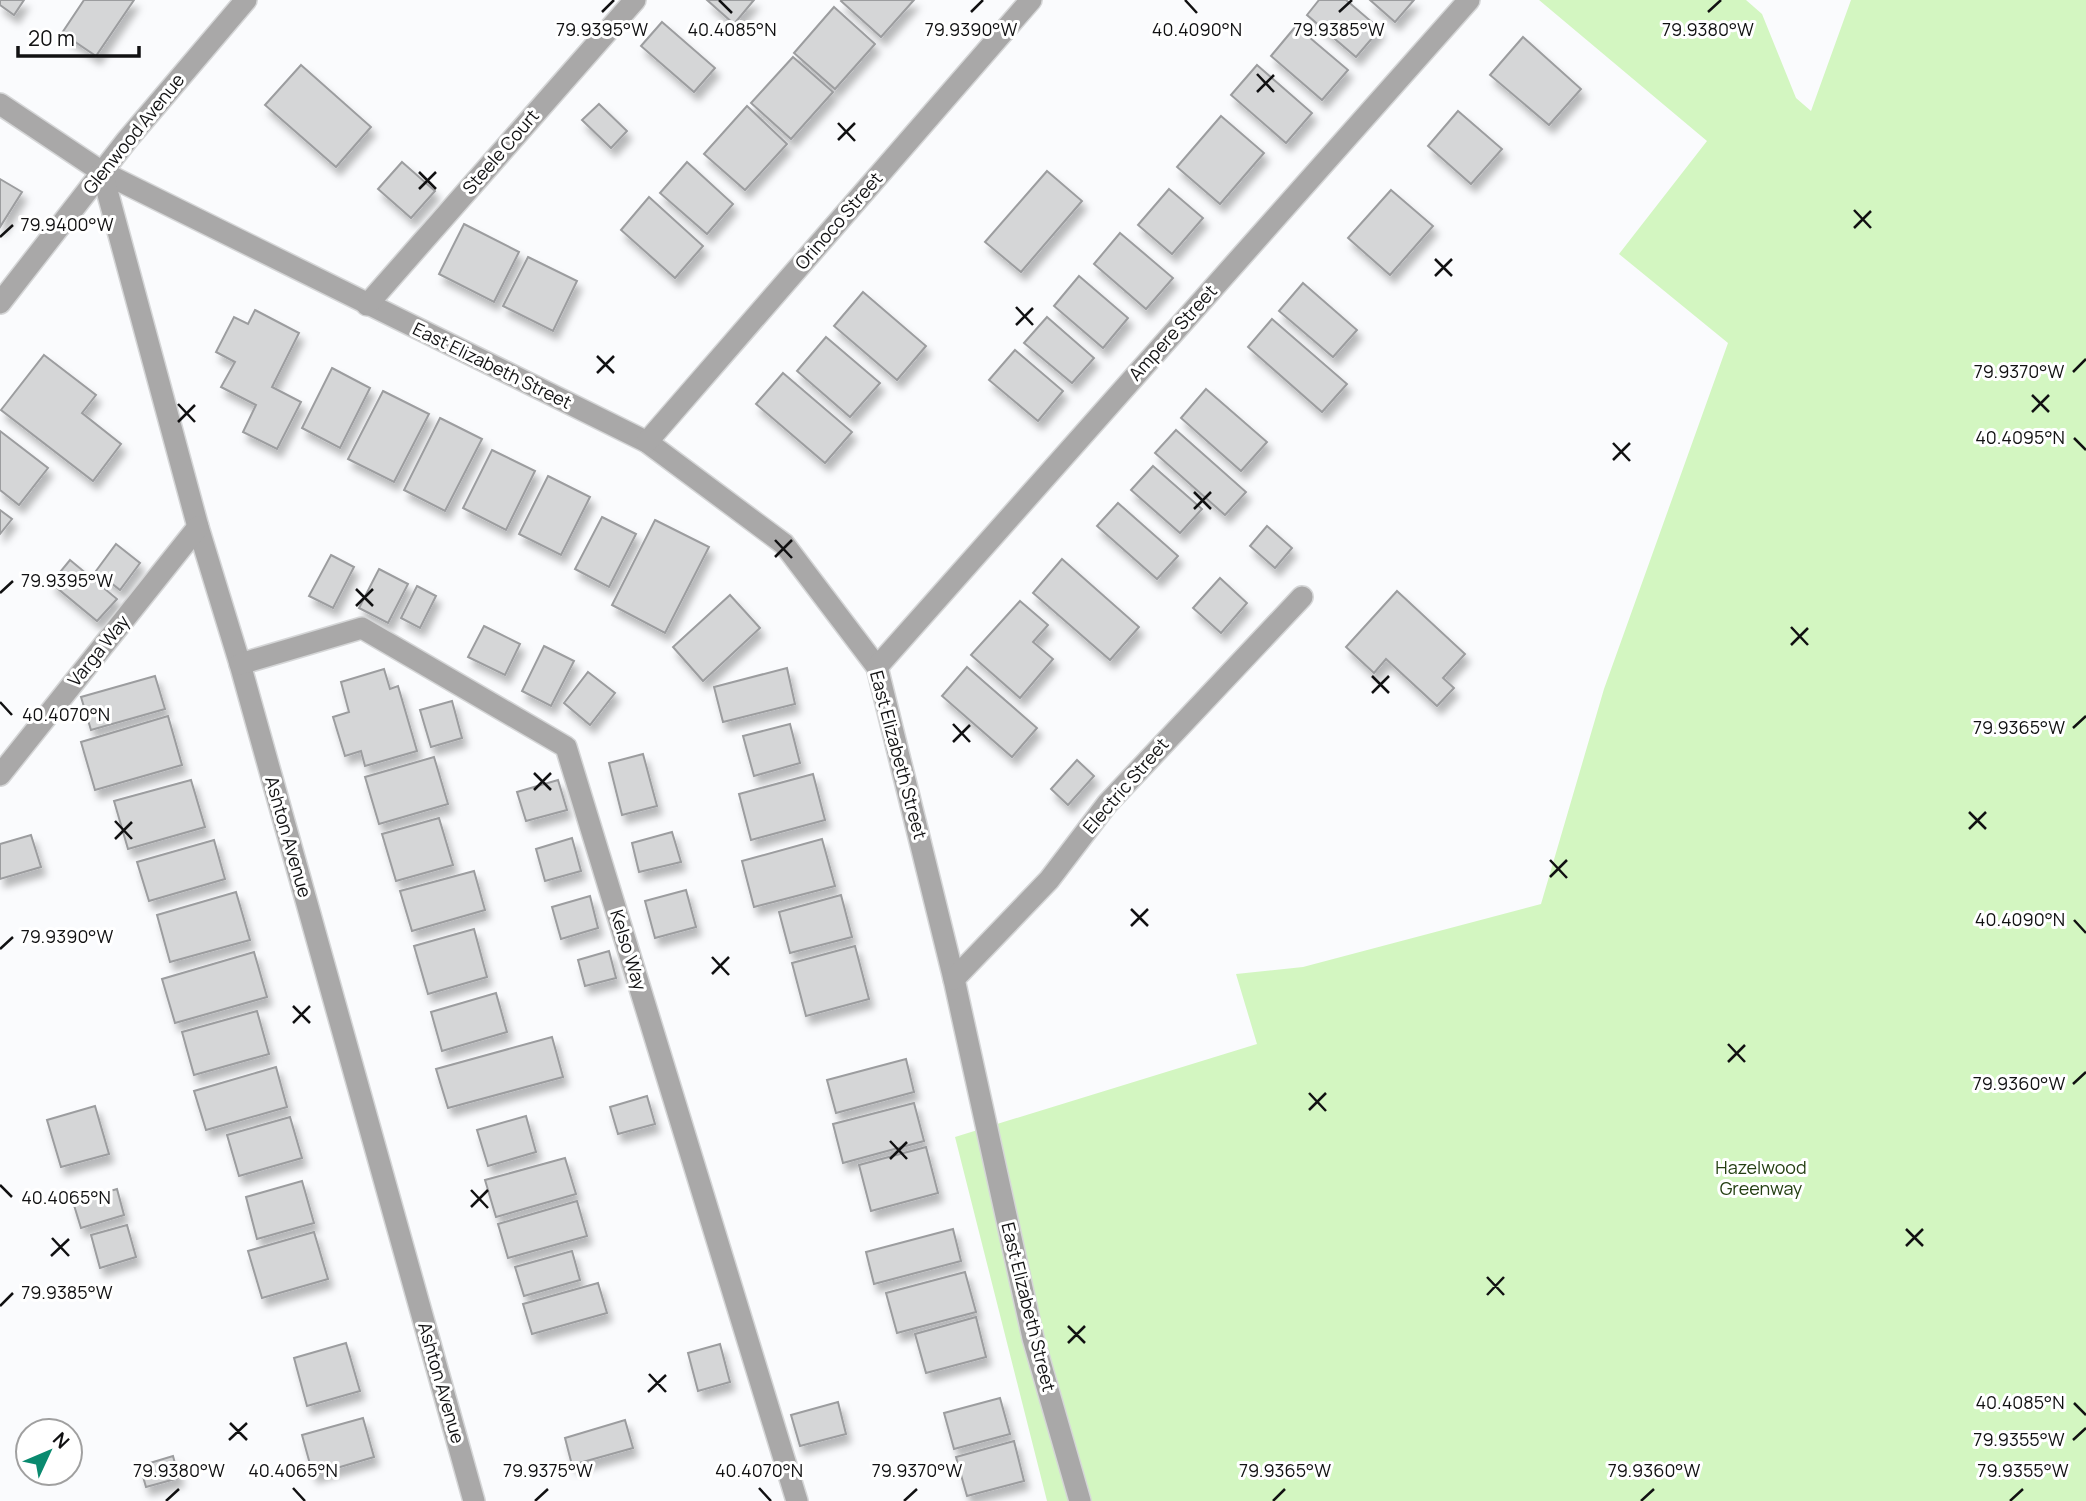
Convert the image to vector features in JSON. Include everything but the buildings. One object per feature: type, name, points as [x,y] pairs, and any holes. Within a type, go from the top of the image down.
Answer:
[{"type":"street","name":"Glenwood Avenue","points":[[0,303],[102,172],[246,0]]},
{"type":"street","name":"Steele Court","points":[[367,304],[635,0]]},
{"type":"street","name":"Orinoco Street","points":[[647,442],[1031,0]]},
{"type":"street","name":"Ampere Street","points":[[877,667],[1469,0]]},
{"type":"street","name":"East Elizabeth Street","points":[[0,104],[102,172],[647,442],[784,544],[877,667],[954,979],[1033,1338],[1080,1501]]},
{"type":"street","name":"Ashton Avenue","points":[[102,172],[198,527],[240,664],[474,1501]]},
{"type":"street","name":"Varga Way","points":[[0,775],[198,527]]},
{"type":"street","name":"Electric Street","points":[[954,979],[1049,880],[1107,804],[1302,597]]},
{"type":"street","name":"Kelso Way","points":[[240,664],[362,628],[566,747],[797,1501]]},
{"type":"green space","name":"Hazelwood Greenway","points":[[1539,0],[1746,0],[1762,14],[1796,98],[1811,111],[1851,0],[2086,0],[2086,1501],[1047,1501],[955,1137],[1257,1044],[1236,974],[1303,967],[1541,904],[1604,689],[1728,343],[1619,254],[1707,141]]}]
